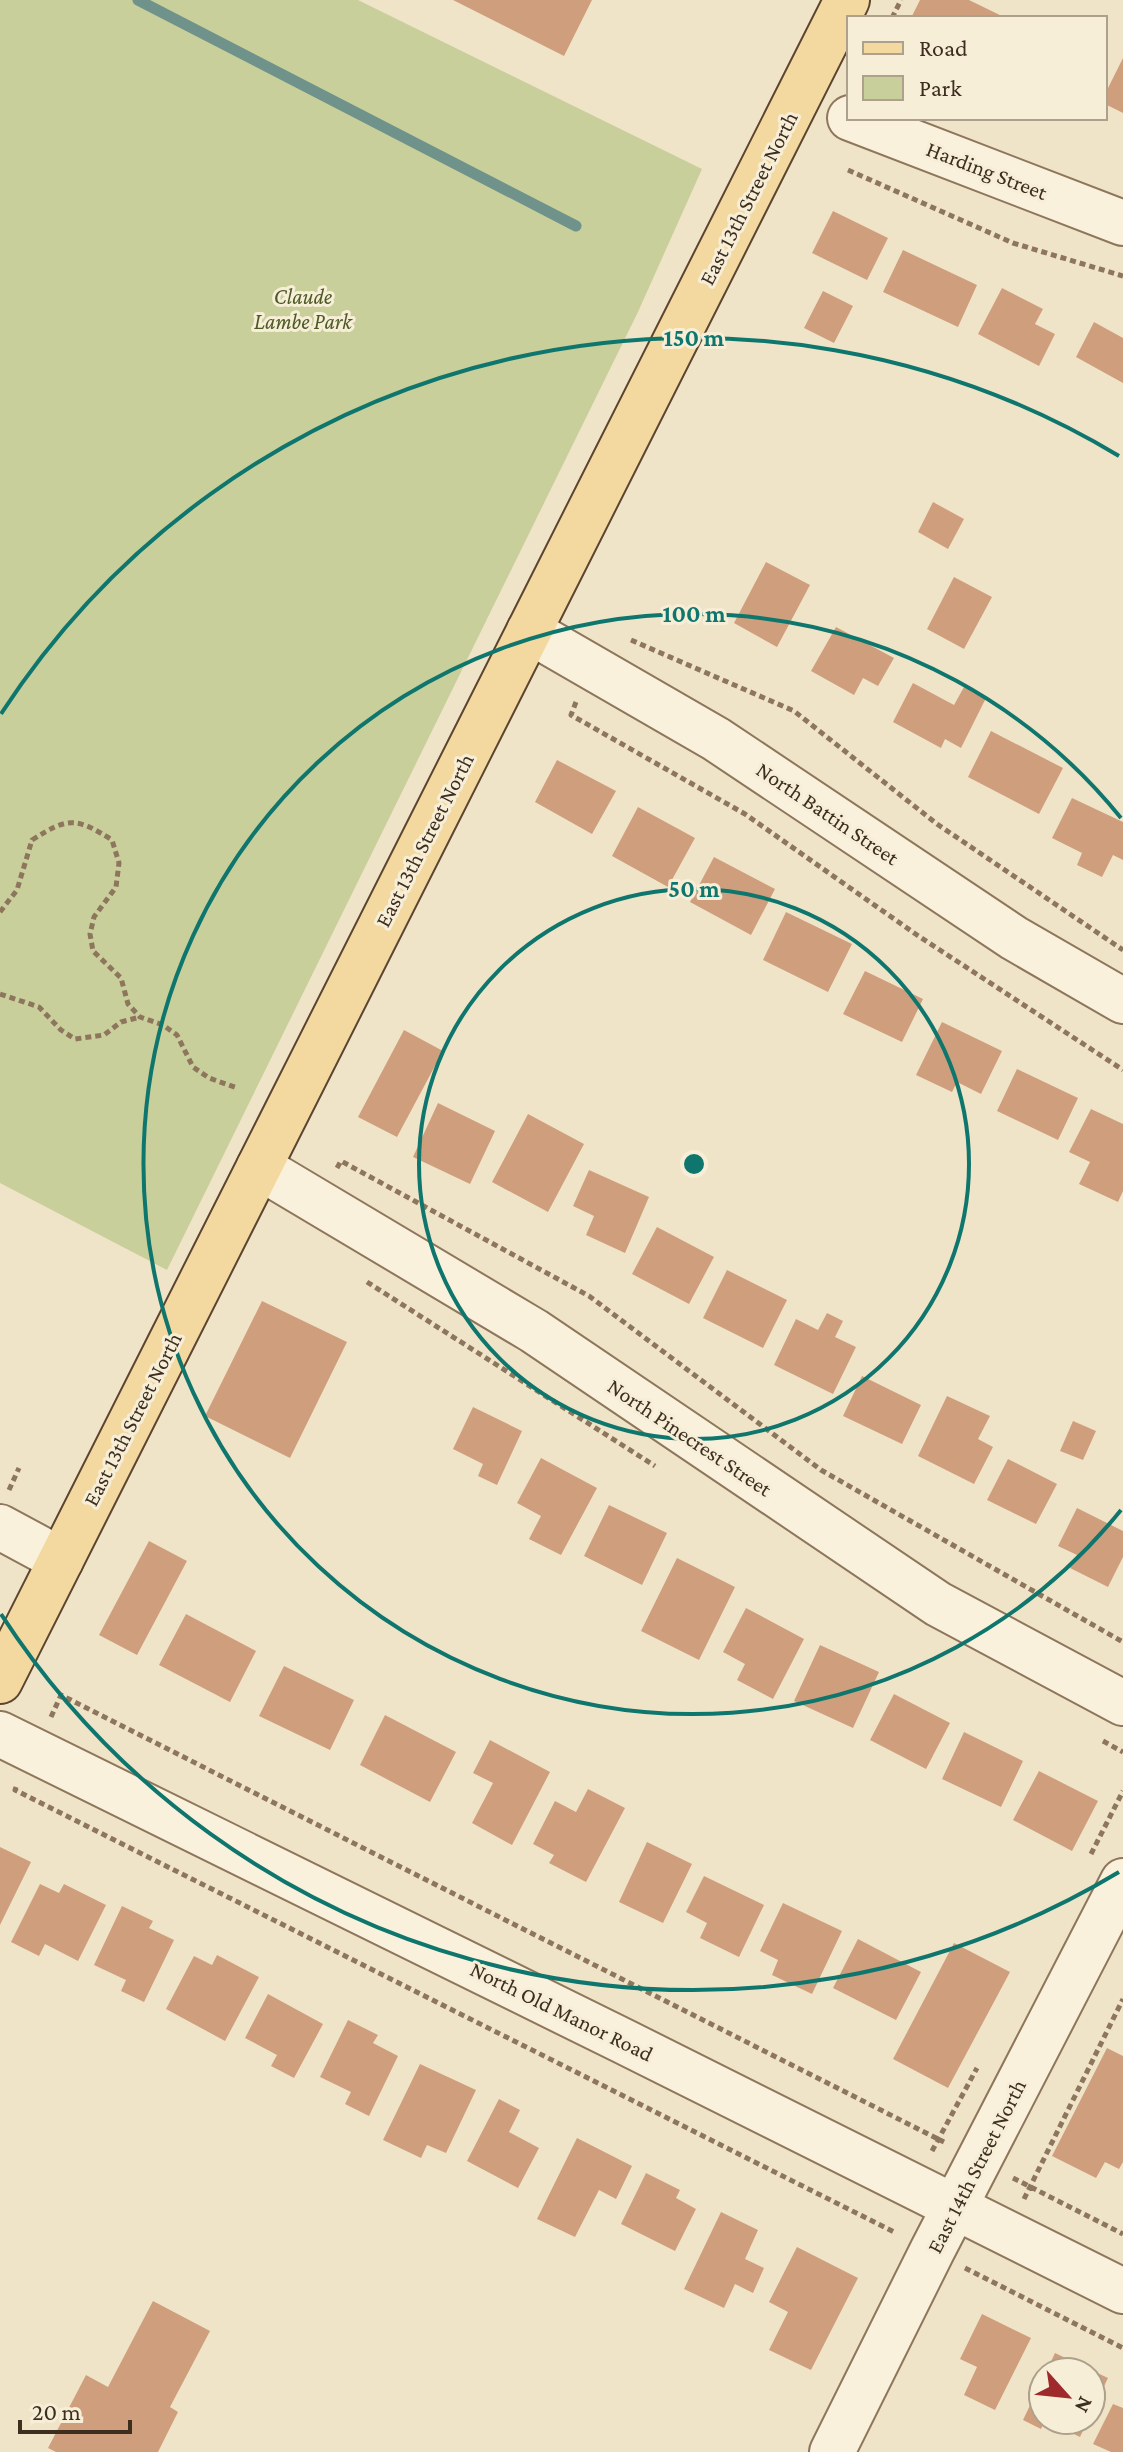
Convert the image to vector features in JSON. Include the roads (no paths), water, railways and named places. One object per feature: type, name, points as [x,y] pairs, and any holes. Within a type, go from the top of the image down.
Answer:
[{"type":"main road","name":"East 13th Street North","points":[[0,1681],[847,0]]},
{"type":"street","name":"Harding Street","points":[[798,98],[847,117]]},
{"type":"street","name":"Harding Street","points":[[855,120],[1123,223]]},
{"type":"street","name":"North Battin Street","points":[[529,631],[716,739],[1014,938],[1123,1001]]},
{"type":"street","name":"North Pinecrest Street","points":[[259,1167],[534,1331],[938,1604],[1123,1703]]},
{"type":"street","points":[[0,1527],[61,1560]]},
{"type":"street","name":"North Old Manor Road","points":[[0,1734],[1123,2291]]},
{"type":"street","name":"East 14th Street North","points":[[832,2452],[1123,1881]]},
{"type":"waterway","points":[[138,0],[576,226]]},
{"type":"park label","name":"Claude Lambe Park","points":[[303,308]]}]
